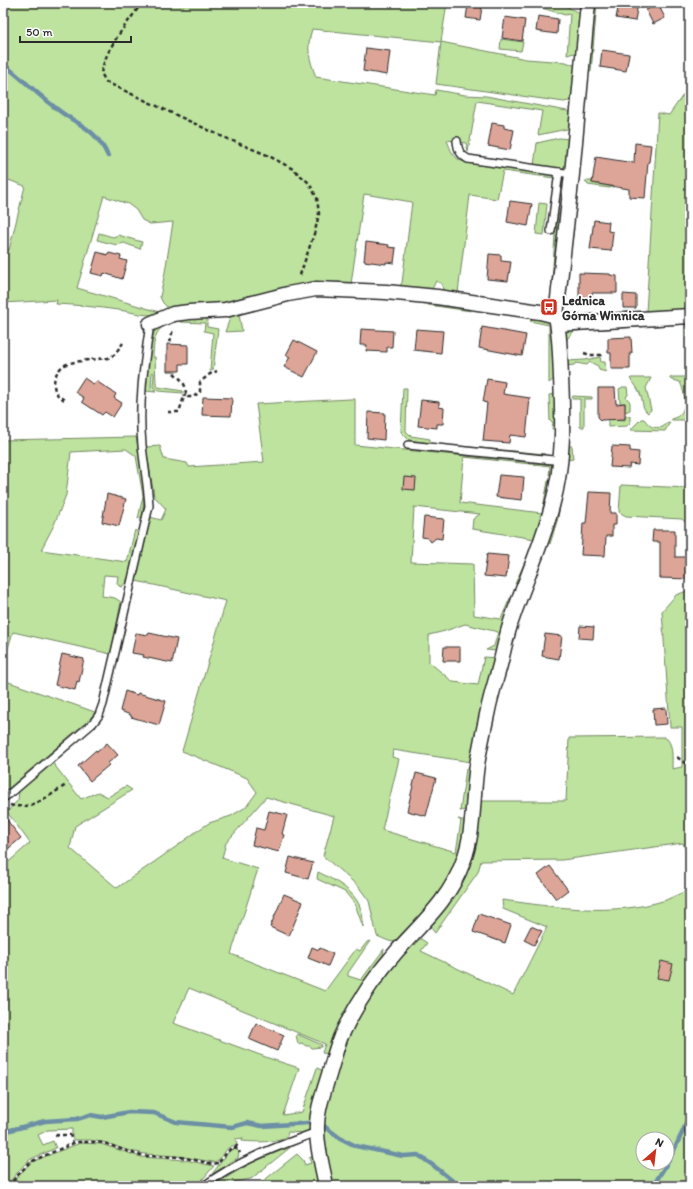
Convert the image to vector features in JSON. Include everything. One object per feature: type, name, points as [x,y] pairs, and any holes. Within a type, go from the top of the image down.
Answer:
[{"type":"street","points":[[326,1186],[317,1132],[318,1119],[322,1096],[340,1039],[349,1019],[377,976],[397,951],[427,920],[442,901],[454,882],[463,862],[469,844],[477,765],[488,708],[512,616],[542,544],[558,479],[562,439],[562,391],[557,320],[561,207],[588,3]]},
{"type":"street","points":[[150,324],[174,314],[225,310],[301,291],[316,289],[340,289],[437,296],[540,312],[557,320],[690,316]]},
{"type":"lane","points":[[456,141],[458,151],[462,156],[468,158],[566,173]]},
{"type":"lane","points":[[551,232],[561,207]]},
{"type":"lane","points":[[5,801],[12,792],[93,722],[99,715],[103,704],[149,506],[148,486],[142,445],[141,398],[143,366],[150,324]]},
{"type":"lane","points":[[408,445],[553,460],[561,456]]},
{"type":"lane","points":[[204,1186],[216,1177],[249,1160],[291,1141],[317,1132]]},
{"type":"path","points":[[142,3],[112,45],[104,61],[101,73],[106,82],[223,138],[267,155],[293,169],[309,183],[317,198],[319,214],[298,279],[301,291]]},
{"type":"path","points":[[170,342],[172,331],[175,326]]},
{"type":"path","points":[[64,400],[57,394],[54,385],[54,378],[60,369],[67,364],[108,358],[114,355],[123,343]]},
{"type":"path","points":[[584,353],[590,355],[603,355]]},
{"type":"path","points":[[185,394],[188,397],[193,397],[198,394],[200,392],[200,382],[216,371]]},
{"type":"path","points":[[168,412],[179,412],[185,394],[186,387],[184,383],[174,373]]},
{"type":"path","points":[[677,757],[690,767]]},
{"type":"path","points":[[5,801],[17,807],[28,806],[40,802],[66,786]]},
{"type":"path","points":[[55,1136],[70,1135],[73,1143]]},
{"type":"path","points":[[8,1186],[30,1162],[73,1143],[84,1141],[114,1146],[135,1154],[155,1157],[181,1157],[213,1164],[218,1163]]},
{"type":"path","points":[[236,1148],[238,1144]]},
{"type":"path","points":[[29,1186],[44,1183],[55,1186]]},
{"type":"green space","points":[[3,3],[447,3],[441,42],[312,29],[309,42],[309,53],[316,77],[435,95],[436,90],[465,95],[486,96],[567,111],[570,112],[569,126],[567,129],[538,135],[542,111],[477,101],[468,152],[466,143],[447,140],[451,151],[455,156],[464,162],[551,175],[554,178],[503,171],[497,199],[470,195],[458,293],[443,291],[442,284],[436,281],[431,291],[394,288],[392,285],[399,286],[402,283],[412,202],[364,194],[351,284],[222,308],[174,310],[168,308],[160,297],[173,222],[150,224],[142,220],[136,210],[128,204],[104,196],[77,288],[163,313],[146,315],[102,308],[56,304],[57,300],[3,303],[3,248],[9,250],[25,186],[3,178]]},
{"type":"green space","points":[[543,3],[560,3],[577,12],[582,12],[578,52],[567,55],[570,14],[565,15],[542,8]]},
{"type":"green space","points":[[591,3],[597,3],[591,72],[587,71]]},
{"type":"green space","points":[[501,39],[523,42],[521,51],[500,49]]},
{"type":"green space","points":[[441,42],[526,59],[566,62],[576,66],[573,100],[564,102],[436,84]]},
{"type":"green space","points":[[690,85],[690,312],[646,313],[658,113],[669,115]]},
{"type":"green space","points":[[559,138],[570,139],[567,165],[561,169],[534,165],[537,143]]},
{"type":"green space","points":[[585,181],[592,181],[592,183],[613,187],[609,188],[588,185]]},
{"type":"green space","points":[[539,203],[547,204],[544,235],[536,234]]},
{"type":"green space","points":[[558,214],[562,215],[562,219],[553,303],[550,309],[547,309],[545,307],[549,305],[551,300],[555,234]]},
{"type":"green space","points":[[574,228],[569,262],[568,261],[563,308],[565,315],[605,314],[609,311],[605,316],[563,318],[561,313],[570,230]]},
{"type":"green space","points":[[99,233],[113,237],[118,235],[142,242],[140,249],[124,243],[117,245],[97,240]]},
{"type":"green space","points":[[306,295],[239,314],[242,331],[225,332],[230,318],[235,312]]},
{"type":"green space","points":[[431,300],[468,306],[471,311],[428,305]]},
{"type":"green space","points":[[180,316],[207,316],[207,327],[218,329],[213,370],[210,371],[213,333],[204,331],[205,323],[180,322]]},
{"type":"green space","points":[[177,317],[176,322],[164,326],[157,334],[155,338],[153,357],[155,357],[156,384],[158,387],[183,391],[183,393],[158,391],[153,387],[154,373],[152,372],[151,388],[156,392],[145,391],[148,360],[155,329]]},
{"type":"green space","points":[[535,317],[550,320],[553,324],[556,374],[554,379],[549,383],[549,325],[530,321]]},
{"type":"green space","points":[[690,320],[690,431],[689,420],[671,419],[678,416],[685,403],[680,382],[670,379],[670,377],[689,377],[686,324],[574,331],[567,339],[566,346],[565,334],[569,329]]},
{"type":"green space","points":[[600,357],[601,362],[605,362],[606,372],[599,370],[598,366],[590,362],[587,365],[576,363],[574,365],[567,366],[566,361],[585,360]]},
{"type":"green space","points":[[651,378],[646,388],[651,410],[648,413],[645,410],[642,398],[630,379]]},
{"type":"green space","points":[[627,387],[628,395],[626,397],[630,402],[630,410],[625,412],[625,403],[620,403],[619,389]]},
{"type":"green space","points":[[403,388],[407,388],[406,431],[411,436],[430,439],[430,443],[409,440],[401,432]]},
{"type":"green space","points":[[557,394],[558,429],[552,429],[553,422],[550,421],[549,395]]},
{"type":"green space","points":[[573,396],[592,397],[592,399],[584,399],[584,427],[580,427],[580,399],[572,399]]},
{"type":"green space","points":[[355,399],[355,445],[555,465],[555,473],[549,475],[550,466],[464,457],[460,503],[542,513],[548,481],[551,481],[553,484],[549,507],[537,544],[524,577],[520,582],[515,584],[535,539],[472,529],[473,519],[480,514],[414,507],[411,562],[473,564],[474,615],[501,619],[510,598],[515,601],[500,649],[497,651],[486,650],[494,646],[498,632],[465,624],[429,635],[429,662],[453,682],[478,685],[484,657],[496,658],[475,759],[471,762],[393,750],[392,757],[399,759],[382,830],[456,852],[461,821],[458,819],[462,820],[468,824],[466,840],[458,866],[440,896],[421,921],[404,939],[397,942],[392,942],[377,936],[369,901],[358,886],[323,856],[334,816],[266,797],[226,843],[222,858],[258,869],[231,954],[325,991],[356,949],[360,951],[367,942],[370,941],[348,973],[348,976],[361,980],[384,949],[383,955],[378,961],[370,979],[347,1015],[338,1033],[331,1054],[322,1053],[325,1044],[189,988],[173,1023],[299,1068],[283,1115],[302,1112],[317,1068],[326,1072],[319,1093],[312,1130],[305,1133],[288,1132],[286,1137],[277,1141],[251,1142],[242,1141],[243,1138],[235,1139],[237,1143],[228,1148],[220,1158],[213,1162],[177,1156],[145,1154],[126,1150],[107,1143],[90,1140],[74,1140],[72,1138],[72,1129],[48,1130],[38,1135],[43,1145],[53,1141],[56,1148],[31,1159],[6,1186],[3,1186],[3,867],[30,843],[7,812],[18,800],[19,791],[52,762],[81,799],[98,792],[108,797],[126,786],[132,790],[75,826],[70,848],[117,888],[209,823],[231,816],[246,807],[257,792],[247,778],[182,751],[226,601],[136,581],[150,517],[161,520],[166,509],[154,496],[146,447],[160,446],[164,459],[187,463],[189,467],[264,462],[256,404]]},
{"type":"green space","points":[[625,415],[630,416],[630,423],[627,426],[608,427],[608,420],[625,420]]},
{"type":"green space","points":[[641,419],[644,419],[650,426],[654,427],[663,427],[666,423],[670,422],[665,431],[630,430]]},
{"type":"green space","points":[[136,437],[144,487],[142,517],[138,519],[143,496],[136,456],[126,449],[71,452],[66,495],[54,525],[41,550],[127,562],[135,530],[138,533],[135,554],[129,576],[122,587],[117,583],[118,576],[104,575],[102,596],[115,598],[121,602],[111,654],[13,632],[3,664],[3,440]]},
{"type":"green space","points":[[459,446],[545,454],[514,453],[462,448]]},
{"type":"green space","points":[[567,446],[572,446],[573,459],[567,460],[558,518],[550,544],[547,541]]},
{"type":"green space","points":[[621,485],[690,488],[690,527],[682,519],[626,516],[619,512]]},
{"type":"green space","points":[[690,590],[690,861],[683,843],[562,860],[481,861],[478,872],[435,933],[428,924],[444,905],[480,801],[566,801],[569,738],[664,737],[671,746],[672,769],[682,767],[682,727],[670,727],[662,611],[676,595]]},
{"type":"green space","points":[[3,680],[95,712],[90,719],[3,793]]},
{"type":"green space","points":[[466,769],[473,771],[469,808],[460,811]]},
{"type":"green space","points":[[318,872],[336,881],[351,893],[360,907],[363,917],[363,927],[355,904],[345,892],[317,879]]},
{"type":"green space","points":[[690,879],[690,1186],[330,1186],[322,1118],[342,1045],[371,993],[414,939],[421,939],[427,943],[421,951],[513,995],[547,927],[503,909],[502,900],[563,908],[605,909],[646,905],[666,900],[688,890]]},
{"type":"green space","points":[[297,1034],[322,1045],[321,1047],[312,1048],[302,1043],[298,1044]]},
{"type":"green space","points":[[80,1143],[101,1144],[141,1157],[185,1160],[214,1166],[197,1186],[58,1186],[53,1184],[38,1183],[24,1186],[9,1186],[31,1162]]},
{"type":"green space","points":[[292,1146],[251,1179],[234,1182],[229,1186],[212,1186],[251,1163]]},
{"type":"green space","points":[[234,1149],[239,1152],[238,1158],[212,1174],[230,1150]]},
{"type":"green space","points":[[297,1154],[303,1160],[305,1165],[311,1163],[309,1158],[315,1156],[323,1186],[257,1186]]},
{"type":"building","points":[[619,3],[638,3],[635,21],[616,18]]},
{"type":"building","points":[[658,4],[665,18],[653,24],[646,10]]},
{"type":"building","points":[[468,5],[482,7],[480,20],[466,18]]},
{"type":"building","points":[[538,16],[558,19],[557,34],[536,31]]},
{"type":"building","points":[[505,17],[525,20],[522,41],[502,38]]},
{"type":"building","points":[[366,48],[390,51],[387,75],[363,71]]},
{"type":"building","points":[[602,50],[629,54],[626,71],[600,67]]},
{"type":"building","points":[[492,123],[504,125],[504,128],[514,130],[510,150],[488,146]]},
{"type":"building","points":[[635,143],[651,145],[645,198],[629,197],[629,189],[592,183],[596,157],[634,163]]},
{"type":"building","points":[[510,201],[532,204],[528,226],[507,222]]},
{"type":"building","points":[[594,220],[609,222],[608,231],[613,232],[611,251],[590,249]]},
{"type":"building","points":[[366,242],[389,245],[388,247],[396,248],[394,263],[386,262],[386,264],[364,261]]},
{"type":"building","points":[[97,252],[121,256],[120,259],[127,261],[122,279],[104,273],[103,276],[91,273]]},
{"type":"building","points":[[489,254],[501,255],[501,261],[511,262],[508,281],[487,279]]},
{"type":"building","points":[[579,273],[610,274],[617,276],[617,293],[592,293],[592,298],[579,298]]},
{"type":"building","points":[[623,294],[636,295],[636,308],[623,308]]},
{"type":"building","points":[[482,327],[526,335],[522,356],[479,348]]},
{"type":"building","points":[[361,329],[393,331],[392,347],[387,347],[387,352],[366,351],[367,345],[360,345]]},
{"type":"building","points":[[416,329],[443,331],[441,353],[414,350]]},
{"type":"building","points":[[631,337],[632,353],[630,353],[630,369],[611,369],[611,353],[608,353],[608,338]]},
{"type":"building","points":[[294,340],[317,352],[304,377],[284,367],[290,357],[286,355]]},
{"type":"building","points":[[167,344],[188,345],[188,364],[180,364],[180,371],[167,371]]},
{"type":"building","points":[[84,378],[93,384],[96,381],[116,394],[114,398],[122,403],[113,417],[105,412],[102,415],[82,402],[84,398],[75,392]]},
{"type":"building","points":[[487,379],[505,382],[503,394],[530,398],[526,437],[510,435],[509,443],[483,441],[487,403],[483,402]]},
{"type":"building","points":[[598,388],[615,388],[616,404],[625,403],[625,419],[601,420],[598,417]]},
{"type":"building","points":[[203,397],[232,398],[231,416],[202,415]]},
{"type":"building","points":[[421,400],[439,402],[439,407],[444,408],[443,424],[437,424],[437,428],[418,426]]},
{"type":"building","points":[[368,412],[385,413],[384,440],[367,438]]},
{"type":"building","points":[[612,446],[630,447],[630,451],[639,452],[638,465],[630,464],[629,468],[610,467]]},
{"type":"building","points":[[499,475],[524,477],[522,500],[496,497]]},
{"type":"building","points":[[404,477],[416,478],[415,490],[403,489]]},
{"type":"building","points":[[589,492],[611,493],[610,513],[616,513],[616,525],[612,525],[612,536],[606,536],[605,556],[581,555],[583,523],[586,523]]},
{"type":"building","points":[[107,494],[126,499],[119,526],[102,522]]},
{"type":"building","points":[[424,517],[444,519],[442,539],[436,538],[431,542],[428,538],[422,537]]},
{"type":"building","points":[[653,530],[675,530],[675,557],[689,557],[689,579],[660,578],[660,542],[652,542]]},
{"type":"building","points":[[487,554],[509,556],[506,578],[484,576]]},
{"type":"building","points":[[580,626],[594,627],[593,639],[579,638]]},
{"type":"building","points":[[136,633],[148,635],[149,633],[177,639],[172,663],[143,657],[144,655],[132,653]]},
{"type":"building","points":[[545,634],[562,636],[559,659],[542,656]]},
{"type":"building","points":[[444,647],[460,647],[460,661],[443,661]]},
{"type":"building","points":[[62,654],[84,659],[79,682],[77,681],[75,690],[55,685]]},
{"type":"building","points":[[125,691],[166,701],[159,725],[131,717],[131,715],[120,711]]},
{"type":"building","points":[[666,708],[667,724],[654,725],[653,709]]},
{"type":"building","points":[[107,743],[118,755],[108,763],[109,765],[90,781],[78,766],[96,750],[97,752]]},
{"type":"building","points":[[416,773],[436,778],[426,816],[407,811]]},
{"type":"building","points":[[269,811],[287,815],[282,834],[284,835],[279,852],[252,845],[256,828],[264,830]]},
{"type":"building","points":[[3,815],[21,838],[3,853]]},
{"type":"building","points":[[290,857],[313,863],[308,879],[286,873]]},
{"type":"building","points":[[550,866],[568,890],[556,899],[538,875]]},
{"type":"building","points":[[284,894],[303,902],[289,936],[270,927]]},
{"type":"building","points":[[479,914],[511,925],[505,943],[473,932]]},
{"type":"building","points":[[531,926],[542,931],[534,945],[524,940]]},
{"type":"building","points":[[312,947],[319,950],[320,948],[333,954],[328,966],[308,958]]},
{"type":"building","points":[[661,961],[673,964],[669,980],[657,978]]},
{"type":"building","points":[[256,1023],[284,1035],[277,1051],[249,1039]]},
{"type":"waterway","points":[[3,64],[50,104],[92,133],[103,146],[108,156]]},
{"type":"waterway","points":[[3,1132],[45,1121],[77,1119],[90,1115],[102,1117],[129,1112],[154,1113],[176,1122],[232,1127],[247,1123],[262,1126],[308,1123]]},
{"type":"waterway","points":[[653,1186],[674,1151],[690,1113]]},
{"type":"waterway","points":[[324,1126],[340,1138],[356,1146],[403,1156],[418,1155],[459,1186]]},
{"type":"waterway","points":[[684,1130],[690,1136]]},
{"type":"place","name":"Lednica Górna Winnica","points":[[549,307]]}]
